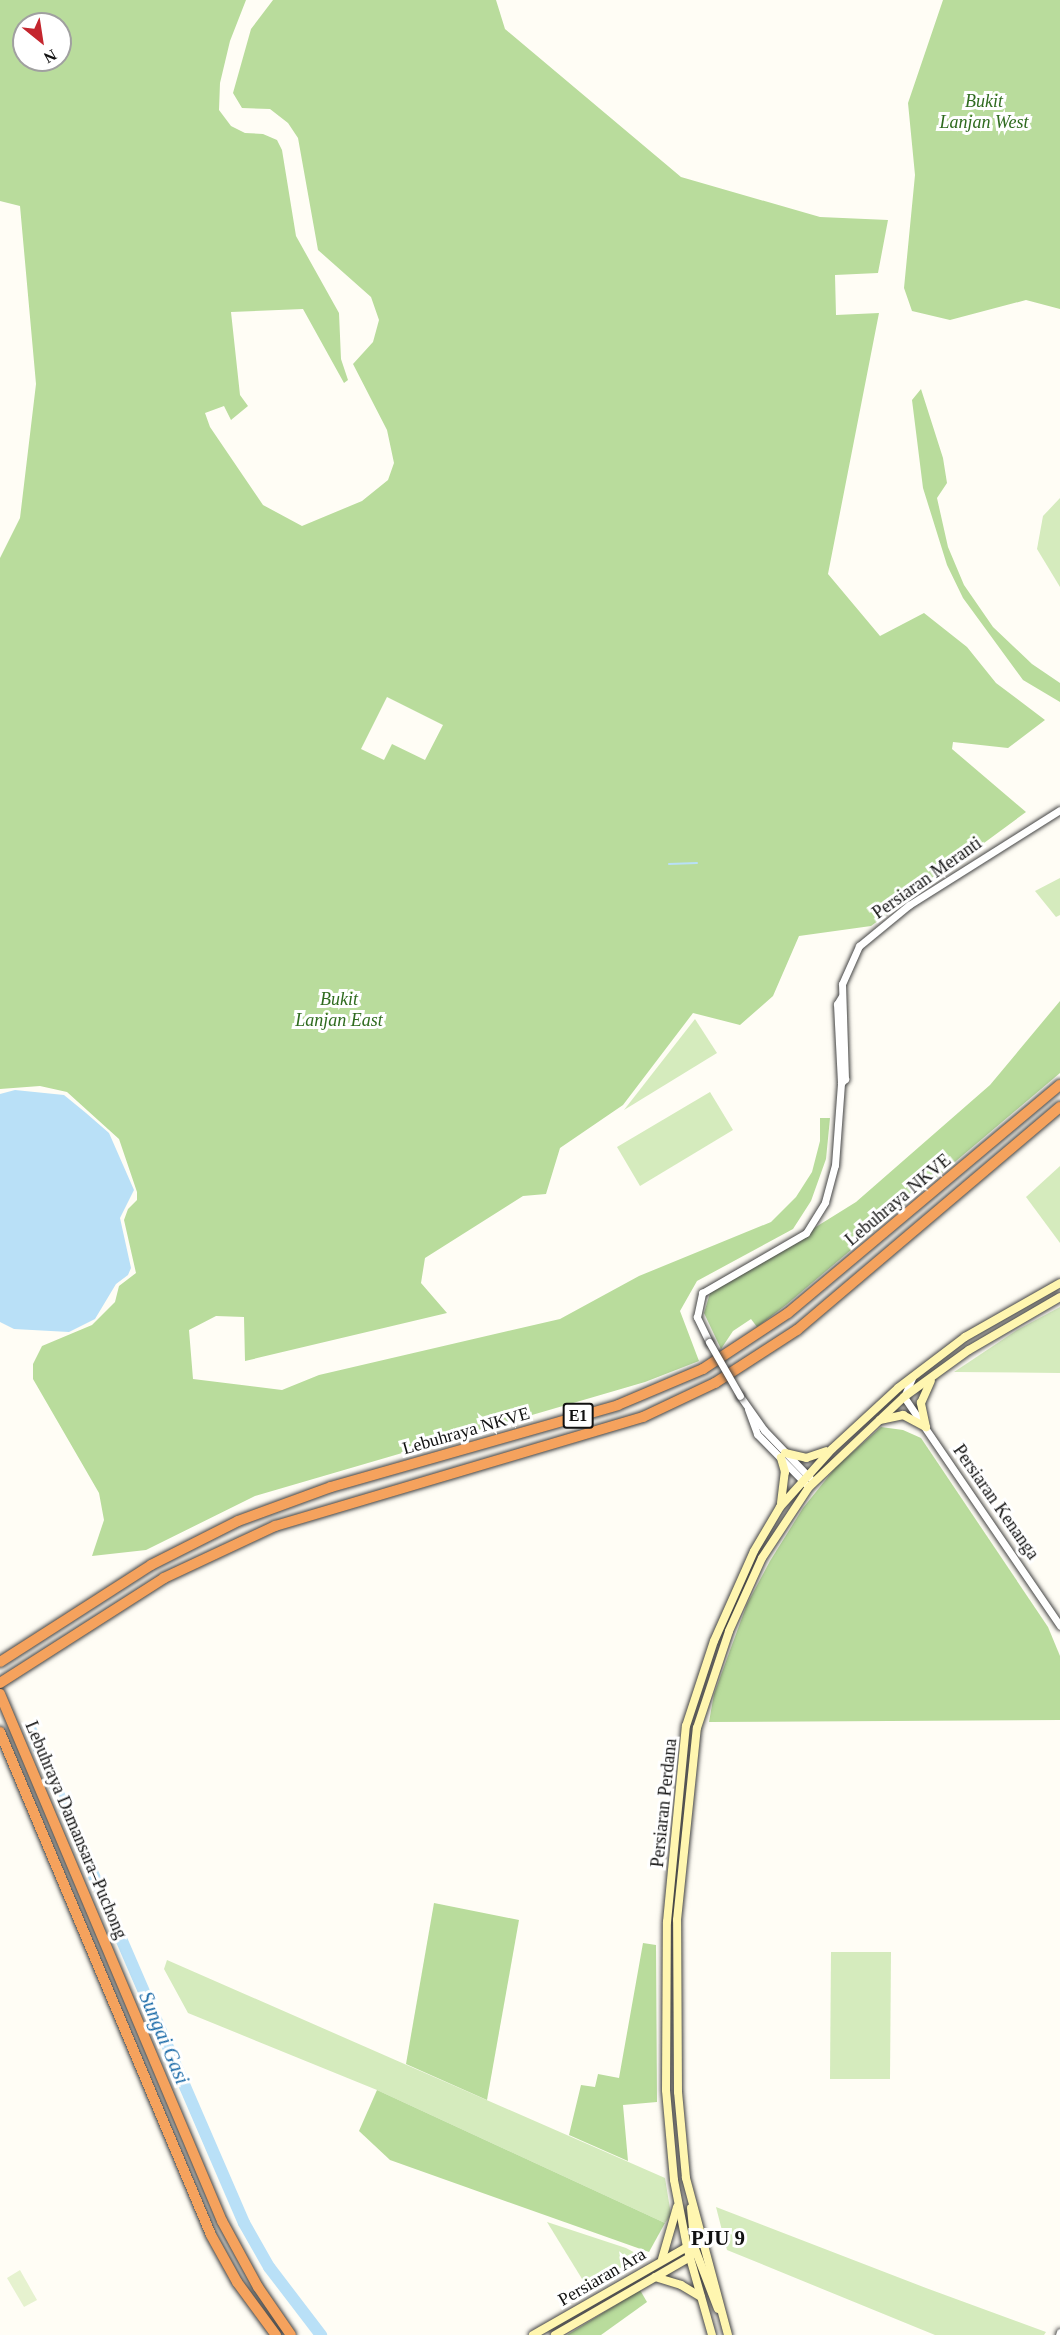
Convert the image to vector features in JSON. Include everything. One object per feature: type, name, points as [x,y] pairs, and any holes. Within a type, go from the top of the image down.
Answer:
[{"type":"highway","name":"Lebuhraya NKVE","points":[[0,1662],[161,1560],[248,1517],[331,1488],[618,1405],[703,1369],[788,1313],[1060,1085]]},
{"type":"highway","name":"Lebuhraya NKVE","points":[[0,1683],[164,1578],[275,1526],[633,1420],[715,1383],[797,1330],[1060,1107]]},
{"type":"highway","name":"Lebuhraya Damansara–Puchong","points":[[0,1694],[222,2221],[258,2288],[291,2335]]},
{"type":"highway","name":"Lebuhraya Damansara–Puchong","points":[[0,1732],[211,2235],[237,2282],[276,2335]]},
{"type":"main road","name":"Persiaran Perdana","points":[[712,2335],[687,2247],[678,2199],[666,2090],[667,1937],[686,1726],[719,1625],[754,1551],[780,1507],[832,1449],[882,1402],[965,1337],[1060,1283]]},
{"type":"main road","name":"Persiaran Perdana","points":[[728,2334],[686,2178],[678,2092],[681,1880],[697,1728],[729,1631],[762,1558],[812,1484],[904,1397],[969,1350],[1060,1297]]},
{"type":"main road","points":[[926,1427],[921,1403],[935,1375]]},
{"type":"main road","points":[[873,1424],[903,1415],[926,1427]]},
{"type":"main road","points":[[780,1507],[785,1472],[783,1456],[806,1458],[832,1449]]},
{"type":"main road","points":[[678,1987],[667,1937],[681,1880]]},
{"type":"main road","points":[[686,2178],[696,2250],[728,2334]]},
{"type":"main road","points":[[662,2260],[672,2236],[678,2199]]},
{"type":"main road","points":[[687,2247],[696,2250]]},
{"type":"main road","name":"Persiaran Ara","points":[[533,2335],[687,2247]]},
{"type":"main road","name":"Persiaran Ara","points":[[555,2335],[690,2257],[696,2250]]},
{"type":"main road","points":[[655,2277],[681,2285],[701,2297]]},
{"type":"street","name":"Persiaran Meranti","points":[[841,1083],[845,1079],[846,1053],[842,996],[845,973],[860,946],[873,932],[1060,810]]},
{"type":"street","name":"Persiaran Meranti","points":[[812,1484],[783,1456],[748,1409],[697,1317],[702,1293],[806,1233],[825,1202],[835,1165],[841,1083],[837,1004],[842,996]]},
{"type":"street","points":[[845,1014],[838,1033],[846,1053]]},
{"type":"street","points":[[882,1402],[904,1397],[915,1375]]},
{"type":"street","name":"Persiaran Kenanga","points":[[904,1397],[1060,1626]]},
{"type":"green space","name":"Bukit Lanjan East","points":[[0,0],[246,0],[230,41],[220,83],[219,110],[231,126],[245,133],[263,134],[277,140],[282,150],[296,236],[339,313],[341,359],[348,380],[344,383],[303,309],[231,312],[240,395],[248,406],[231,420],[224,406],[205,413],[210,427],[263,505],[302,526],[362,501],[388,480],[394,463],[387,430],[353,364],[373,342],[379,320],[371,297],[318,250],[298,138],[288,123],[270,109],[242,108],[233,93],[251,29],[273,0],[496,0],[505,29],[681,177],[820,217],[888,220],[878,273],[835,275],[836,315],[879,313],[828,574],[880,636],[924,613],[967,647],[996,683],[1045,720],[1008,748],[953,742],[952,749],[1026,812],[871,926],[799,936],[773,996],[740,1025],[693,1013],[623,1105],[560,1148],[546,1194],[523,1196],[425,1258],[421,1283],[447,1313],[245,1361],[244,1317],[216,1316],[189,1330],[193,1379],[282,1390],[319,1375],[560,1319],[639,1276],[771,1222],[796,1197],[812,1172],[820,1141],[820,1118],[830,1118],[826,1159],[811,1201],[793,1229],[697,1281],[680,1311],[699,1361],[645,1382],[255,1496],[146,1550],[92,1556],[104,1520],[99,1493],[33,1379],[33,1364],[42,1346],[92,1325],[115,1302],[119,1286],[136,1273],[124,1220],[128,1209],[137,1200],[137,1192],[119,1139],[67,1092],[40,1086],[0,1089],[0,558],[20,518],[36,384],[20,206],[0,201]],"holes":[[[387,697],[443,725],[425,760],[392,744],[384,760],[361,749]]]},
{"type":"green space","name":"Bukit Lanjan West","points":[[943,0],[1060,0],[1060,309],[1026,300],[950,320],[912,311],[904,288],[915,175],[908,103]]},
{"type":"green space","points":[[921,389],[943,458],[947,483],[937,498],[948,547],[964,585],[993,627],[1032,664],[1060,683],[1060,702],[1023,680],[963,598],[947,565],[923,488],[912,400]]},
{"type":"green space","points":[[1060,498],[1060,587],[1037,549],[1043,516]]},
{"type":"green space","points":[[1060,878],[1060,915],[1056,917],[1035,891]]},
{"type":"green space","points":[[1060,1001],[1060,1073],[786,1305],[757,1327],[751,1319],[733,1331],[721,1349],[704,1313],[710,1293],[856,1202],[990,1085]]},
{"type":"green space","points":[[695,1019],[717,1053],[624,1110]]},
{"type":"green space","points":[[710,1092],[733,1130],[640,1186],[617,1147]]},
{"type":"green space","points":[[1060,1166],[1060,1243],[1026,1197]]},
{"type":"green space","points":[[1060,1307],[1060,1373],[954,1372],[1017,1330]]},
{"type":"green space","points":[[881,1427],[903,1430],[921,1438],[1048,1627],[1060,1656],[1060,1720],[709,1722],[714,1694],[747,1604],[770,1561],[803,1508],[836,1467]]},
{"type":"green space","points":[[434,1903],[519,1920],[487,2100],[406,2064]]},
{"type":"green space","points":[[643,1943],[656,1945],[657,2102],[623,2105],[628,2161],[569,2135],[581,2085],[595,2087],[598,2074],[619,2078]]},
{"type":"green space","points":[[831,1952],[891,1952],[890,2079],[830,2079]]},
{"type":"green space","points":[[167,1960],[665,2178],[671,2215],[665,2223],[377,2090],[188,2013],[164,1969]]},
{"type":"green space","points":[[377,2090],[665,2223],[649,2252],[390,2160],[359,2131]]},
{"type":"green space","points":[[716,2207],[1046,2332],[1044,2335],[935,2335],[727,2250]]},
{"type":"green space","points":[[547,2222],[626,2248],[641,2256],[587,2287]]},
{"type":"green space","points":[[20,2270],[37,2300],[24,2307],[7,2278]]},
{"type":"green space","points":[[640,2290],[647,2302],[601,2335],[567,2335]]},
{"type":"water","points":[[15,1090],[64,1095],[86,1113],[109,1133],[134,1190],[120,1218],[131,1268],[128,1275],[116,1284],[95,1319],[69,1332],[14,1329],[0,1322],[0,1094]]},
{"type":"waterway","points":[[669,864],[697,863]]},
{"type":"waterway","name":"Sungai Gasi","points":[[30,1728],[244,2223],[269,2267],[321,2335]]},
{"type":"district","name":"PJU 9","points":[[718,2238]]}]
